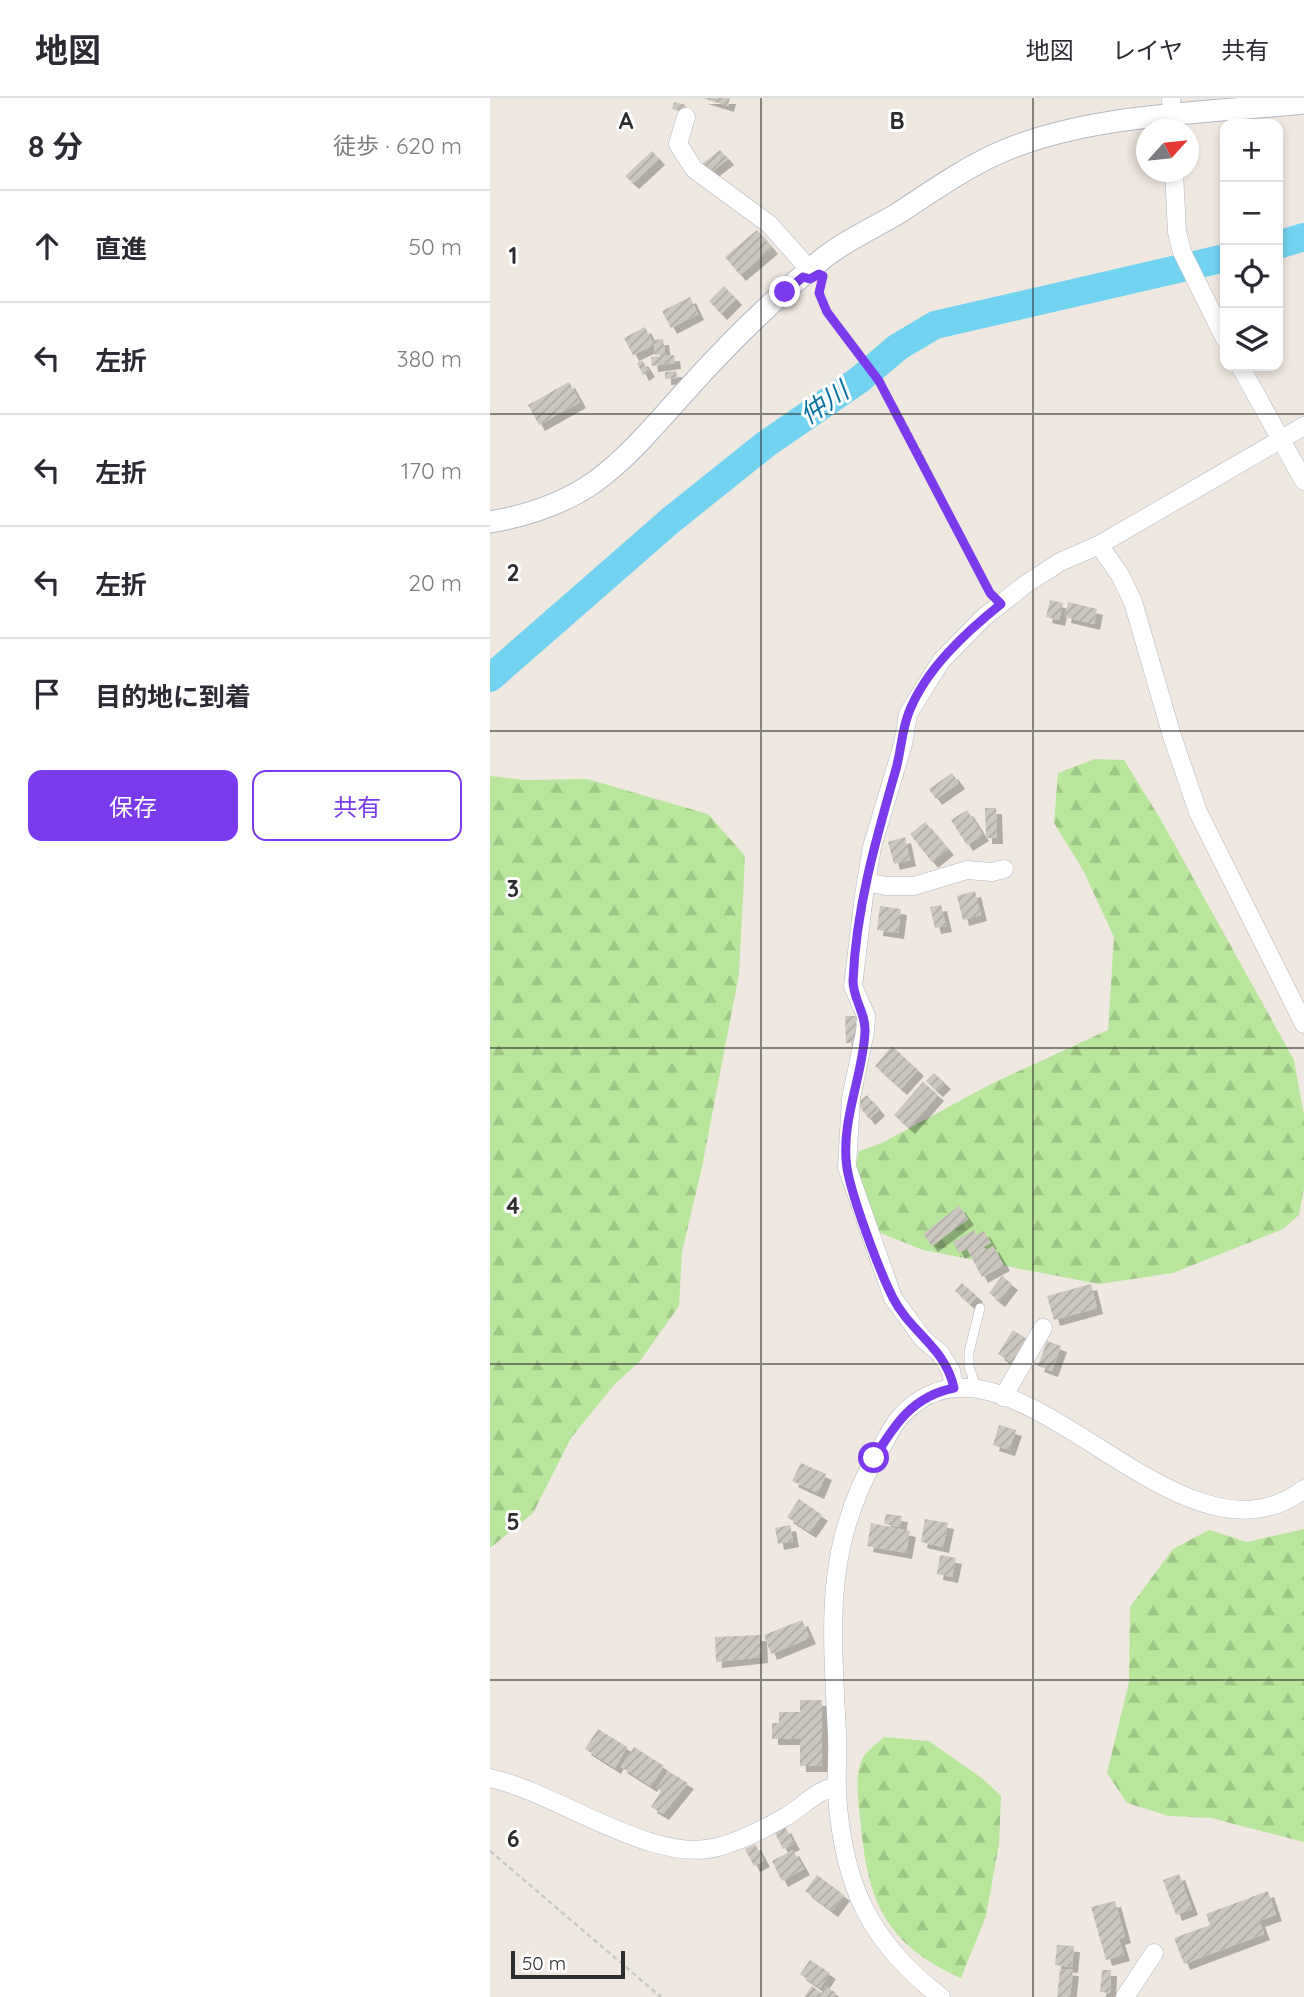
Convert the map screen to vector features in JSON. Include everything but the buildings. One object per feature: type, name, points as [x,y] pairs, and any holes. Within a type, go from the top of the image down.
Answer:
[{"type":"street","points":[[490,522],[547,508],[574,496],[610,472],[760,315],[821,260],[1000,152],[1053,135],[1172,115],[1304,103]]},
{"type":"street","points":[[686,117],[678,144],[694,169],[769,224],[806,274]]},
{"type":"street","points":[[1174,182],[1175,213],[1182,252],[1220,330]]},
{"type":"street","points":[[1243,371],[1304,481]]},
{"type":"street","points":[[954,1388],[950,1371],[940,1353],[923,1339],[893,1298],[847,1167],[851,1098],[865,1032],[866,1016],[853,986],[866,882],[872,847],[903,744],[908,714],[940,661],[1001,604],[1060,562],[1099,545],[1304,426]]},
{"type":"street","points":[[1099,545],[1120,575],[1133,602],[1172,736],[1198,812],[1304,1024]]},
{"type":"street","points":[[866,882],[886,886],[914,886],[967,870],[992,872],[1004,869]]},
{"type":"street","points":[[1003,1397],[1043,1328]]},
{"type":"street","points":[[942,1997],[889,1950],[859,1903],[842,1841],[837,1786],[832,1599],[839,1553],[852,1506],[874,1458],[901,1415],[924,1398],[954,1388],[977,1389],[1037,1411],[1096,1448],[1200,1502],[1245,1511],[1286,1499],[1304,1489]]},
{"type":"street","points":[[490,1778],[543,1795],[659,1845],[699,1852],[753,1833],[789,1815],[814,1794],[837,1786]]},
{"type":"street","points":[[1125,1997],[1154,1953]]},
{"type":"lane","points":[[977,1389],[969,1367],[969,1352],[980,1308]]},
{"type":"path","points":[[806,274],[810,279],[819,274],[823,276],[819,293],[827,312],[879,381],[990,593],[1001,604]]},
{"type":"path","points":[[490,1851],[661,1997]]},
{"type":"green space","points":[[1095,759],[1124,760],[1161,820],[1294,1060],[1304,1115],[1304,1187],[1299,1215],[1283,1229],[1173,1273],[1099,1284],[923,1250],[868,1228],[853,1179],[859,1151],[882,1143],[991,1084],[1108,1030],[1114,937],[1083,870],[1054,823],[1058,773]]},
{"type":"green space","points":[[490,776],[525,780],[587,779],[708,814],[745,856],[739,974],[702,1167],[682,1252],[679,1306],[640,1361],[614,1385],[571,1438],[533,1513],[490,1548]]},
{"type":"green space","points":[[1304,1529],[1304,1842],[1211,1818],[1169,1816],[1127,1803],[1107,1773],[1129,1682],[1130,1607],[1173,1549],[1209,1530],[1247,1542]]},
{"type":"green space","points":[[884,1737],[929,1741],[983,1779],[1001,1796],[999,1844],[986,1916],[961,1978],[915,1951],[899,1936],[876,1899],[869,1878],[859,1809],[859,1771],[864,1756]]},
{"type":"waterway","name":"仲川","points":[[1283,243],[1304,237]]},
{"type":"waterway","name":"仲川","points":[[490,678],[671,520],[766,444],[859,380],[898,347],[935,325],[1220,259]]},
{"type":"route","points":[[785,292],[803,277],[810,279],[819,274],[823,276],[819,293],[827,312],[879,381],[945,502],[990,593],[1001,604],[940,661],[908,714],[903,744],[872,847],[864,895],[853,986],[866,1016],[865,1032],[864,1047],[851,1098],[847,1167],[893,1298],[923,1339],[940,1353],[950,1371],[954,1388],[924,1398],[901,1415],[874,1458]]}]
